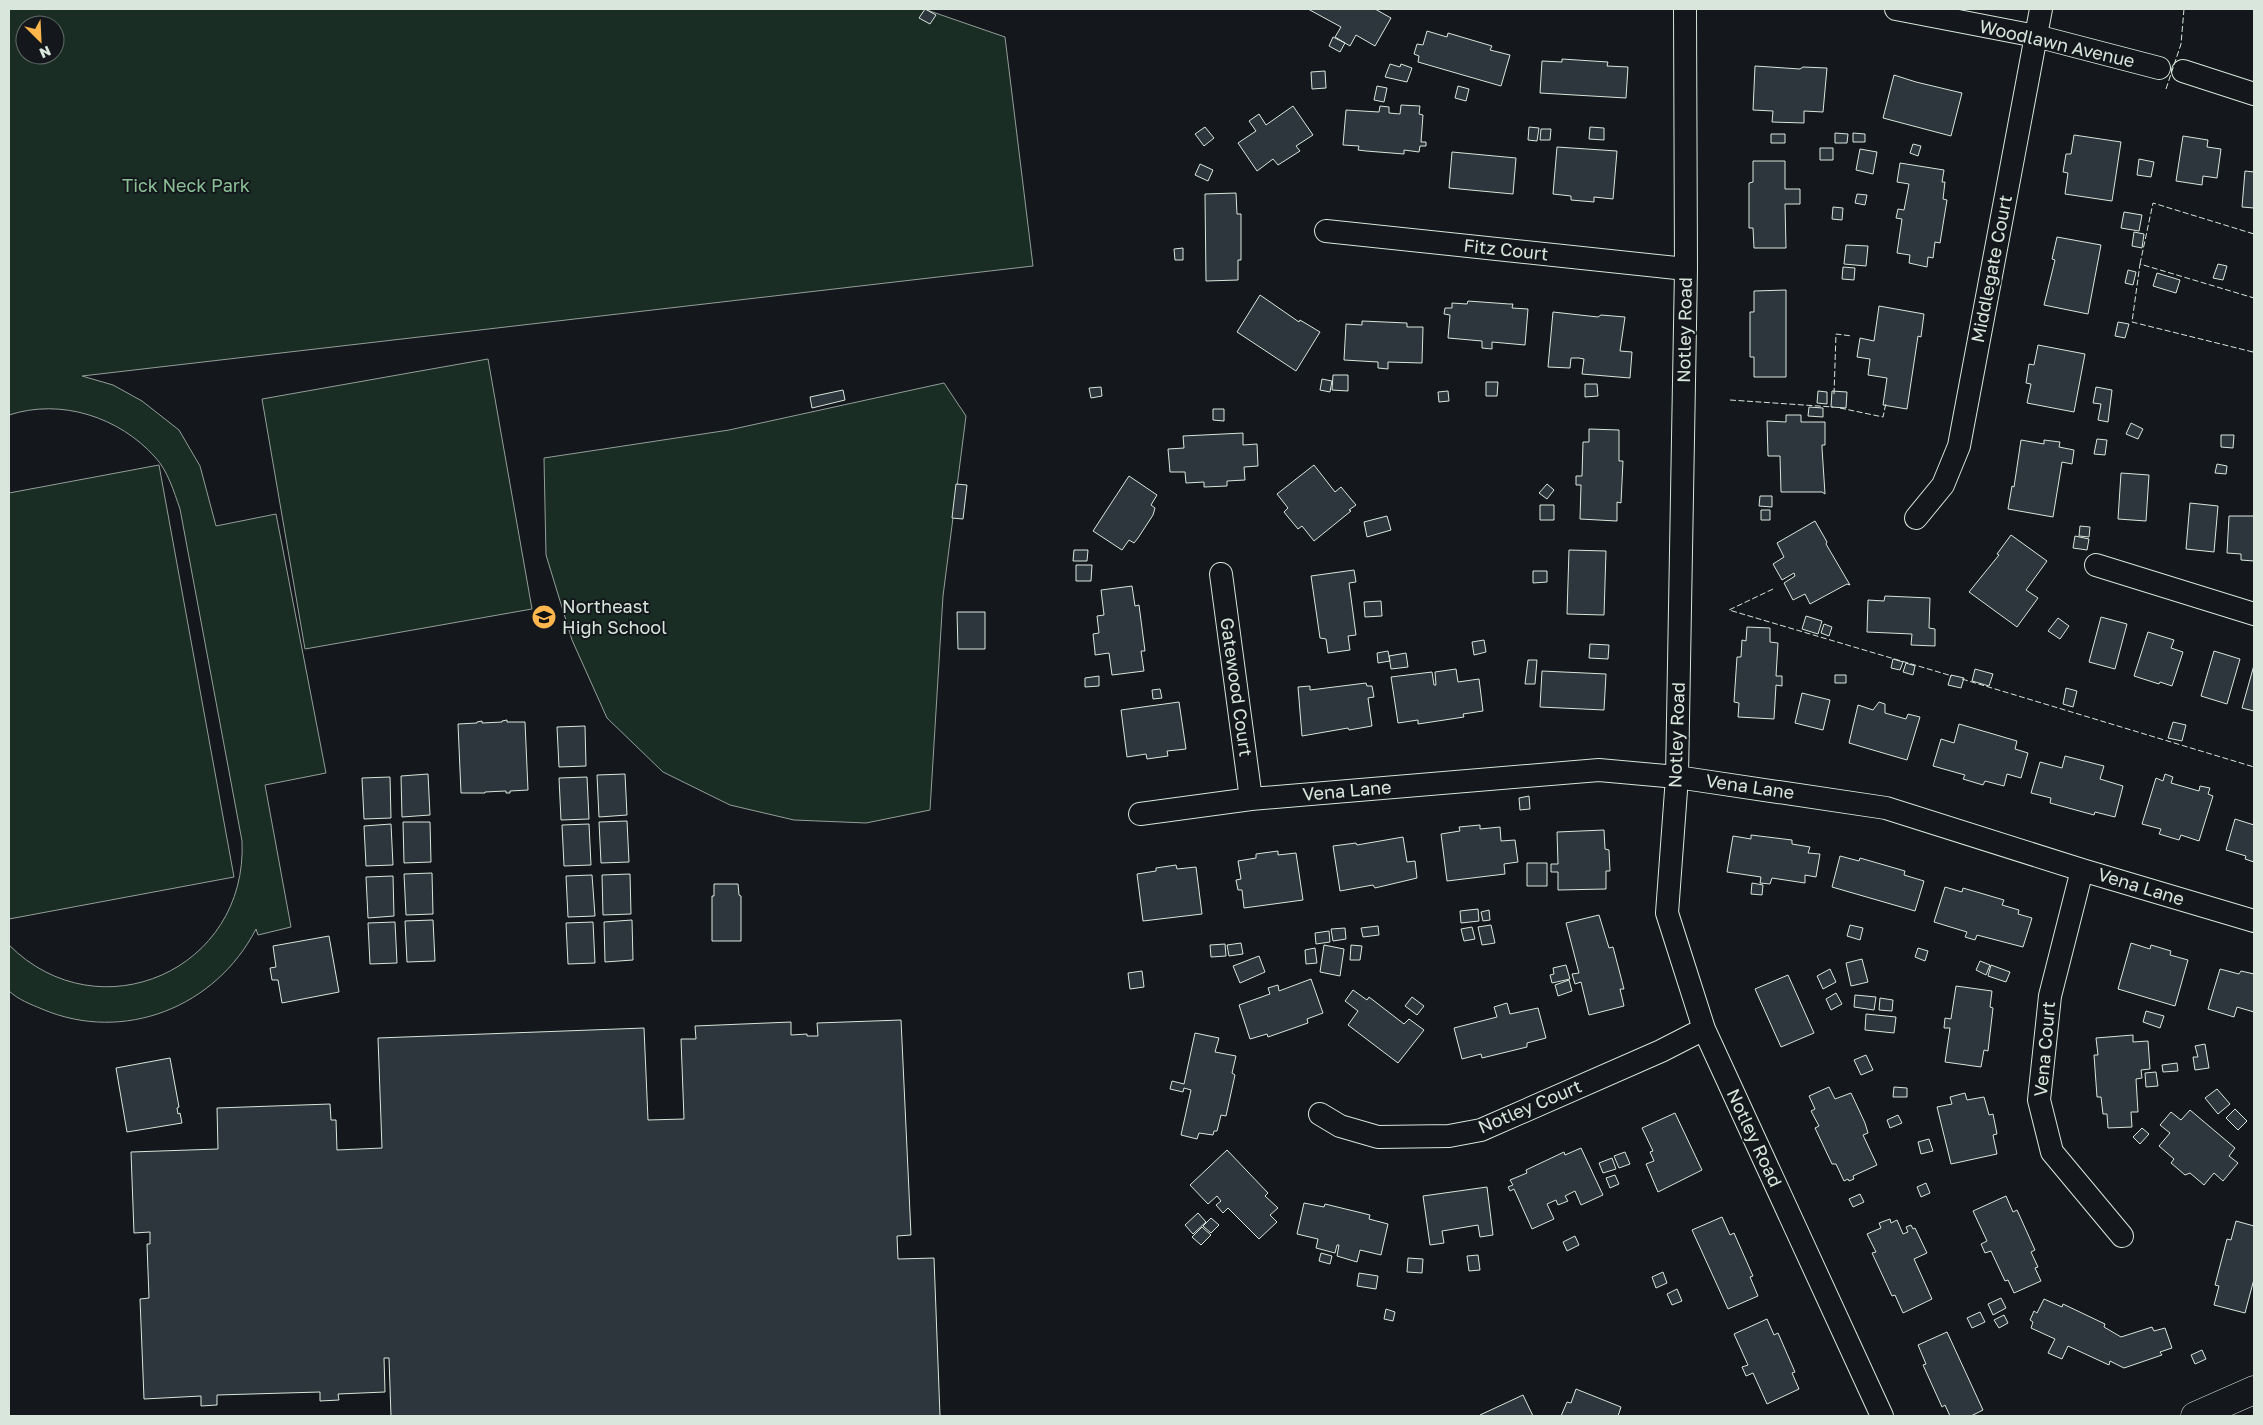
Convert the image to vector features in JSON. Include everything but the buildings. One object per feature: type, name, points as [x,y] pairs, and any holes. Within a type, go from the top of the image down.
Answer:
[{"type":"street","name":"Notley Road","points":[[1684,9],[1686,269],[1677,777],[1666,913],[1704,1029],[1882,1416]]},
{"type":"street","name":"Woodlawn Avenue","points":[[1896,9],[2036,36],[2159,68]]},
{"type":"street","name":"Middlegate Court","points":[[1916,518],[1943,485],[1959,446],[2041,9]]},
{"type":"street","points":[[2183,71],[2254,94]]},
{"type":"street","name":"Fitz Court","points":[[1326,231],[1686,269]]},
{"type":"street","points":[[2096,564],[2254,614]]},
{"type":"street","name":"Gatewood Court","points":[[1221,574],[1251,799]]},
{"type":"street","name":"Vena Lane","points":[[1140,814],[1251,799],[1599,770],[1677,777],[1886,808],[2082,870],[2254,921]]},
{"type":"street","name":"Vena Court","points":[[2082,870],[2050,996],[2039,1100],[2052,1152],[2122,1236]]},
{"type":"street","name":"Notley Court","points":[[1320,1114],[1340,1126],[1378,1137],[1449,1136],[1481,1130],[1660,1051],[1704,1029]]},
{"type":"street","points":[[2195,1416],[2254,1390]]},
{"type":"green space","name":"Tick Neck Park","points":[[9,9],[924,9],[1005,37],[1033,266],[82,376],[113,385],[142,401],[179,430],[200,466],[216,526],[276,514],[326,773],[265,785],[291,927],[258,935],[256,929],[239,956],[217,979],[192,998],[165,1011],[135,1020],[104,1022],[73,1019],[42,1009],[21,999],[9,991],[9,945],[45,972],[84,985],[124,986],[162,975],[195,954],[221,924],[237,886],[242,841],[180,509],[164,469],[141,443],[107,422],[69,410],[29,410],[9,415]]},
{"type":"green space","points":[[488,359],[532,609],[305,649],[262,399]]},
{"type":"green space","points":[[944,383],[966,416],[943,596],[930,810],[866,823],[794,820],[730,805],[663,772],[607,718],[572,640],[546,555],[544,458],[729,430]]},
{"type":"green space","points":[[159,465],[234,877],[9,919],[9,493]]},
{"type":"fence","points":[[2166,89],[2181,44],[2184,9]]},
{"type":"fence","points":[[2140,264],[2153,203],[2254,234]]},
{"type":"fence","points":[[2253,352],[2132,322],[2140,264],[2254,298]]},
{"type":"fence","points":[[1834,394],[1836,334],[1852,336]]},
{"type":"fence","points":[[1730,400],[1833,407]]},
{"type":"fence","points":[[1840,408],[1883,417],[1886,403]]},
{"type":"fence","points":[[1773,589],[1729,610],[1952,676]]},
{"type":"fence","points":[[1962,679],[2254,767]]},
{"type":"place","name":"Northeast High School","points":[[544,617]]}]
